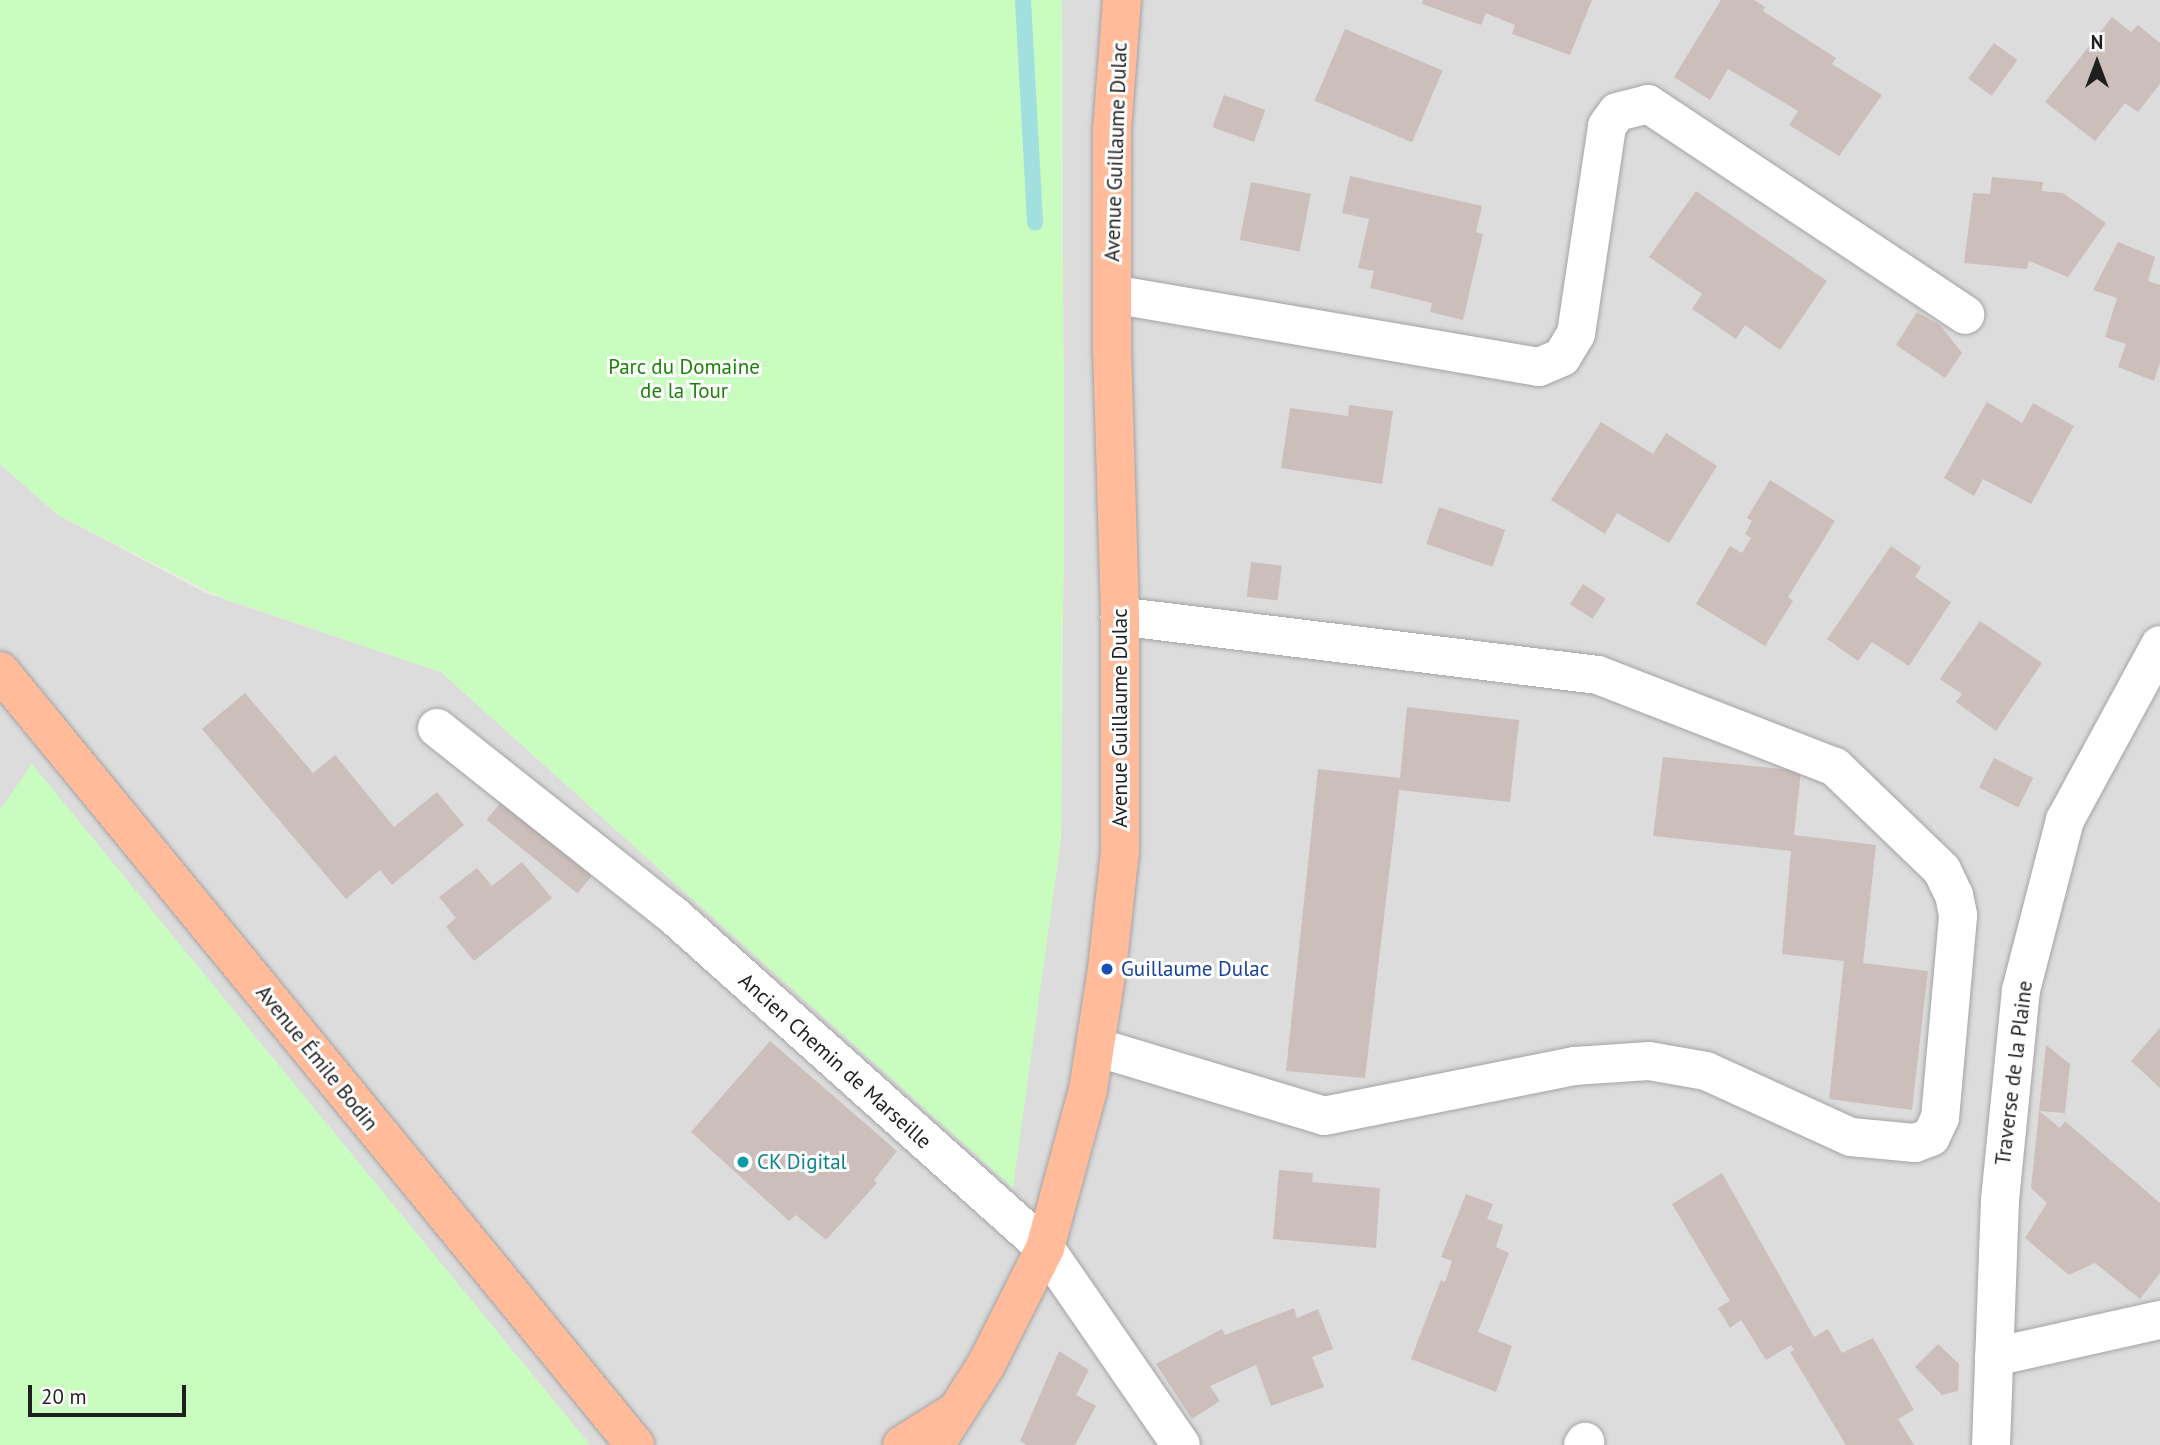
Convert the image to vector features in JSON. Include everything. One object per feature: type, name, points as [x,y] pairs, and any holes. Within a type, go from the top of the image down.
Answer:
[{"type":"main road","name":"Avenue Guillaume Dulac","points":[[935,1445],[986,1365],[1045,1248],[1064,1188],[1096,1047],[1120,852],[1120,616],[1112,294],[1112,130],[1122,0]]},
{"type":"main road","name":"Avenue Émile Bodin","points":[[0,671],[635,1445]]},
{"type":"main road","name":"Avenue Guillaume Dulac","points":[[902,1445],[961,1408]]},
{"type":"main road","name":"Avenue Guillaume Dulac","points":[[950,1445],[961,1408]]},
{"type":"street","points":[[1112,294],[1539,366],[1562,357],[1576,334],[1607,126],[1617,112],[1648,104],[1965,315]]},
{"type":"street","points":[[1096,1047],[1324,1116],[1575,1066],[1649,1061],[1706,1071],[1851,1137],[1915,1143],[1931,1137],[1940,1118],[1958,915],[1954,895],[1942,870],[1835,767],[1598,675],[1120,616]]},
{"type":"street","name":"Traverse de la Plaine","points":[[1991,1445],[2000,1200],[2021,990],[2065,820],[2160,645]]},
{"type":"street","name":"Ancien Chemin de Marseille","points":[[437,728],[672,914],[1045,1248],[1181,1445]]},
{"type":"street","points":[[1994,1357],[2160,1320]]},
{"type":"shaded area","points":[[1062,0],[2160,0],[2160,1445],[590,1445],[32,765],[0,810],[0,464],[58,515],[206,593],[441,672],[1012,1187],[1061,839],[1064,514]]},
{"type":"green space","name":"Parc du Domaine de la Tour","points":[[0,0],[1062,0],[1064,514],[1061,839],[1013,1188],[441,672],[222,598],[58,515],[0,464]]},
{"type":"green space","points":[[32,764],[590,1445],[0,1445],[0,810]]},
{"type":"building","points":[[1423,0],[1592,0],[1570,55],[1512,34],[1515,25],[1486,13],[1481,25],[1422,4]]},
{"type":"building","points":[[1721,0],[1754,0],[1765,7],[1763,11],[1836,58],[1832,64],[1882,95],[1839,156],[1789,125],[1798,111],[1728,69],[1710,100],[1674,77]]},
{"type":"building","points":[[2112,17],[2131,32],[2138,25],[2160,43],[2160,84],[2138,112],[2125,103],[2095,141],[2045,102]]},
{"type":"building","points":[[1345,29],[1443,70],[1412,142],[1315,101]]},
{"type":"building","points":[[1994,43],[2017,60],[1992,96],[1968,79]]},
{"type":"building","points":[[1224,95],[1265,110],[1254,142],[1212,127]]},
{"type":"building","points":[[1350,176],[1482,206],[1476,232],[1483,234],[1463,320],[1430,312],[1432,303],[1370,288],[1374,271],[1358,268],[1369,219],[1342,213]]},
{"type":"building","points":[[1992,177],[2043,182],[2042,191],[2063,193],[2106,223],[2068,277],[2029,261],[2027,269],[1964,263],[1973,193],[1990,194]]},
{"type":"building","points":[[1251,182],[1311,194],[1300,252],[1240,240]]},
{"type":"building","points":[[1696,191],[1827,281],[1780,350],[1745,325],[1736,339],[1692,309],[1702,294],[1649,257]]},
{"type":"building","points":[[2118,242],[2155,257],[2148,281],[2160,285],[2160,363],[2154,381],[2118,367],[2126,344],[2105,337],[2117,298],[2093,290]]},
{"type":"building","points":[[1917,312],[1940,325],[1962,353],[1945,378],[1896,345]]},
{"type":"building","points":[[1987,402],[2022,423],[2033,403],[2074,426],[2031,504],[1983,479],[1974,496],[1944,478]]},
{"type":"building","points":[[1349,405],[1393,411],[1382,484],[1281,468],[1290,408],[1348,416]]},
{"type":"building","points":[[1601,422],[1653,454],[1666,433],[1717,466],[1669,543],[1617,513],[1605,534],[1551,500]]},
{"type":"building","points":[[1770,480],[1835,521],[1788,597],[1793,601],[1765,646],[1696,604],[1730,546],[1742,553],[1751,538],[1745,534],[1752,521],[1747,518]]},
{"type":"building","points":[[1439,507],[1505,530],[1492,567],[1426,544]]},
{"type":"building","points":[[1891,546],[1921,567],[1915,577],[1951,602],[1909,666],[1872,642],[1858,661],[1827,639]]},
{"type":"building","points":[[1251,562],[1282,566],[1278,601],[1247,597]]},
{"type":"building","points":[[1583,584],[1606,599],[1593,619],[1570,604]]},
{"type":"building","points":[[1980,621],[2042,663],[1996,731],[1956,702],[1962,694],[1940,679]]},
{"type":"building","points":[[245,693],[313,773],[335,755],[394,827],[437,792],[464,825],[392,885],[380,870],[346,899],[202,729]]},
{"type":"building","points":[[1407,707],[1519,720],[1510,802],[1399,790],[1365,1078],[1286,1071],[1318,769],[1400,778]]},
{"type":"building","points":[[1663,757],[1801,771],[1794,835],[1876,845],[1863,963],[1928,971],[1912,1110],[1829,1099],[1844,961],[1782,954],[1791,851],[1653,836]]},
{"type":"building","points":[[1994,758],[2033,778],[2018,807],[1979,787]]},
{"type":"building","points":[[501,802],[592,876],[577,894],[487,820]]},
{"type":"building","points":[[522,862],[552,898],[474,961],[446,927],[456,918],[439,897],[477,868],[492,886]]},
{"type":"building","points":[[2160,1028],[2160,1088],[2131,1061]]},
{"type":"building","points":[[770,1041],[897,1151],[874,1180],[877,1183],[826,1240],[796,1215],[789,1221],[691,1132]]},
{"type":"building","points":[[2046,1045],[2070,1064],[2065,1113],[2039,1111]]},
{"type":"building","points":[[2039,1111],[2060,1128],[2065,1121],[2160,1203],[2160,1273],[2140,1299],[2095,1263],[2069,1275],[2025,1238],[2047,1203],[2031,1188]]},
{"type":"building","points":[[1279,1170],[1313,1173],[1312,1182],[1380,1188],[1376,1248],[1273,1239]]},
{"type":"building","points":[[1722,1173],[1814,1337],[1828,1329],[1842,1353],[1873,1338],[1914,1410],[1898,1419],[1914,1445],[1846,1445],[1790,1352],[1794,1350],[1791,1345],[1766,1360],[1741,1320],[1730,1328],[1718,1308],[1730,1301],[1672,1204]]},
{"type":"building","points":[[1466,1194],[1493,1204],[1487,1219],[1503,1225],[1496,1247],[1509,1253],[1478,1332],[1512,1346],[1496,1392],[1411,1359],[1441,1280],[1445,1282],[1452,1261],[1441,1257]]},
{"type":"building","points":[[1294,1308],[1297,1318],[1318,1309],[1333,1349],[1312,1357],[1324,1387],[1271,1406],[1256,1365],[1210,1386],[1220,1401],[1192,1419],[1156,1364],[1222,1329],[1225,1335]]},
{"type":"building","points":[[1938,1344],[1959,1364],[1958,1391],[1942,1395],[1915,1367]]},
{"type":"building","points":[[1059,1351],[1089,1370],[1076,1395],[1096,1406],[1075,1445],[1027,1445],[1020,1441]]},
{"type":"waterway","points":[[1023,0],[1035,223]]},
{"type":"place","name":"Guillaume Dulac","points":[[1107,969]]},
{"type":"place","name":"CK Digital","points":[[743,1162]]}]
